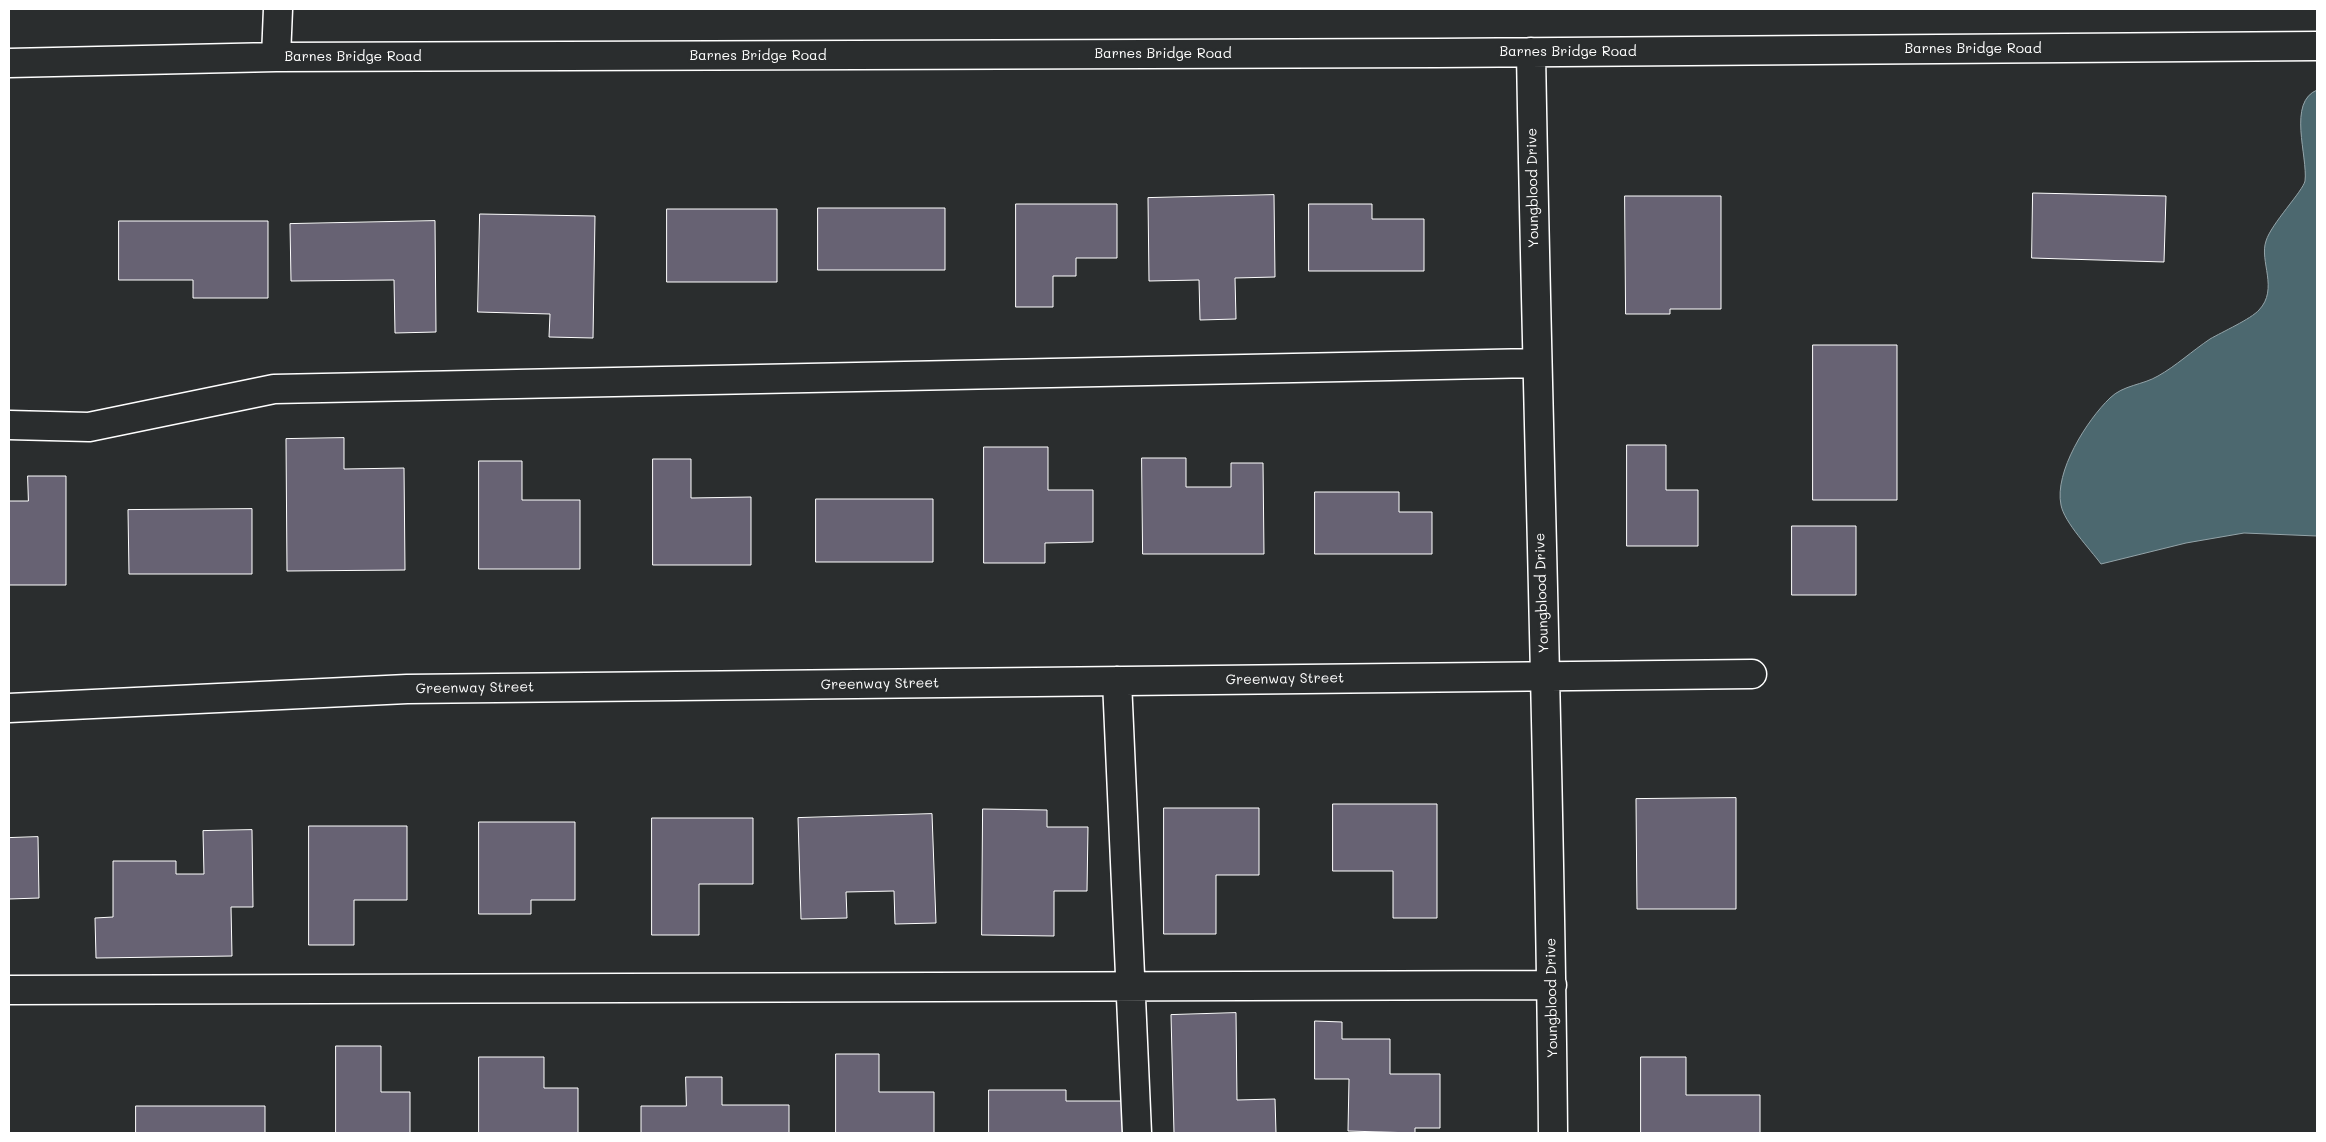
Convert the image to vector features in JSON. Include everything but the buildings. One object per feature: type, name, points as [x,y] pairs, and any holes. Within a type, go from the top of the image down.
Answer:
[{"type":"street","points":[[276,57],[278,9]]},
{"type":"street","name":"Barnes Bridge Road","points":[[9,63],[276,57],[1530,52],[2317,46]]},
{"type":"street","name":"Youngblood Drive","points":[[1530,52],[1552,985],[1553,1133]]},
{"type":"street","points":[[9,426],[90,426],[274,389],[1536,363]]},
{"type":"street","name":"Greenway Street","points":[[9,708],[408,689],[1752,674]]},
{"type":"street","points":[[1117,681],[1132,986],[1137,1133]]},
{"type":"street","points":[[9,990],[1552,985]]},
{"type":"water","points":[[2317,90],[2317,536],[2244,533],[2186,543],[2101,564],[2072,527],[2063,512],[2060,492],[2067,462],[2092,419],[2110,398],[2121,390],[2152,379],[2165,372],[2210,339],[2255,314],[2265,302],[2268,293],[2265,257],[2266,241],[2305,181],[2301,117],[2303,106],[2308,96]]}]
